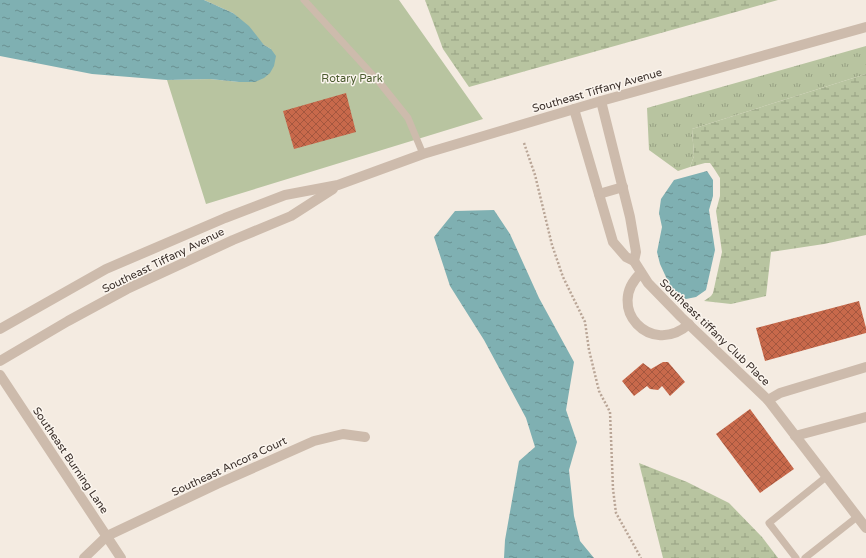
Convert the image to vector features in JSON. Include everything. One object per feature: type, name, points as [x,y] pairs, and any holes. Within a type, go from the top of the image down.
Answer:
[{"type":"street","name":"Southeast Tiffany Avenue","points":[[0,329],[106,269],[225,218],[285,195],[338,185],[423,154],[601,101],[866,27]]},
{"type":"street","points":[[601,101],[630,217],[636,252],[634,261]]},
{"type":"street","name":"Southeast tiffany Club Place","points":[[574,109],[613,242],[626,257],[634,261],[648,283],[768,400],[866,528]]},
{"type":"street","name":"Southeast Tiffany Avenue","points":[[0,361],[68,321],[127,289],[233,240],[291,216],[338,185]]},
{"type":"street","points":[[599,194],[623,187]]},
{"type":"street","points":[[641,272],[636,277],[629,289],[627,303],[630,316],[639,327],[650,334],[664,336],[678,333],[689,324]]},
{"type":"street","name":"Southeast tiffany Club Place","points":[[768,400],[780,393],[866,367]]},
{"type":"street","name":"Southeast Burning Lane","points":[[0,375],[121,558]]},
{"type":"street","points":[[795,436],[866,417]]},
{"type":"street","name":"Southeast Ancora Court","points":[[84,558],[107,536],[217,484],[314,441],[343,434],[365,437]]},
{"type":"lane","points":[[304,0],[380,83],[408,118],[423,154]]},
{"type":"lane","points":[[796,558],[769,522],[826,477]]},
{"type":"lane","points":[[805,558],[857,517]]},
{"type":"path","points":[[524,143],[535,174],[552,245],[563,277],[585,322],[589,350],[599,391],[610,412],[612,481],[616,513],[641,558]]},
{"type":"green space","name":"Rotary Park","points":[[204,0],[399,0],[483,119],[206,204],[167,80],[210,79],[239,82],[271,49],[264,45],[233,13]]},
{"type":"green space","points":[[425,0],[778,0],[469,87],[443,49]]},
{"type":"green space","points":[[866,46],[866,74],[692,129],[694,156],[690,167],[678,171],[649,150],[647,108]]},
{"type":"green space","points":[[866,74],[866,235],[824,244],[771,252],[766,296],[731,304],[704,301],[713,293],[722,252],[716,211],[720,196],[720,178],[710,163],[690,167],[694,156],[692,129]]},
{"type":"green space","points":[[639,463],[687,482],[729,503],[762,537],[778,558],[663,558]]},
{"type":"water","points":[[0,0],[204,0],[233,13],[249,26],[264,45],[271,49],[276,56],[274,66],[270,73],[264,78],[255,82],[210,79],[167,80],[92,74],[0,56]]},
{"type":"water","points":[[707,171],[713,180],[713,196],[709,210],[715,250],[706,290],[696,297],[686,299],[671,288],[660,264],[657,252],[662,227],[659,213],[661,199],[674,180]]},
{"type":"water","points":[[494,210],[510,234],[539,298],[574,362],[566,410],[577,442],[569,470],[574,516],[580,541],[594,558],[504,558],[505,540],[519,461],[535,447],[526,418],[484,340],[450,286],[434,237],[455,211]]},
{"type":"building","points":[[346,93],[356,132],[294,149],[283,111]]},
{"type":"building","points":[[859,301],[866,333],[765,361],[756,328]]},
{"type":"building","points":[[663,362],[668,362],[685,382],[670,396],[662,386],[658,390],[650,389],[647,386],[634,396],[622,381],[643,363],[651,369]]},
{"type":"building","points":[[750,409],[794,469],[760,493],[716,434]]}]
